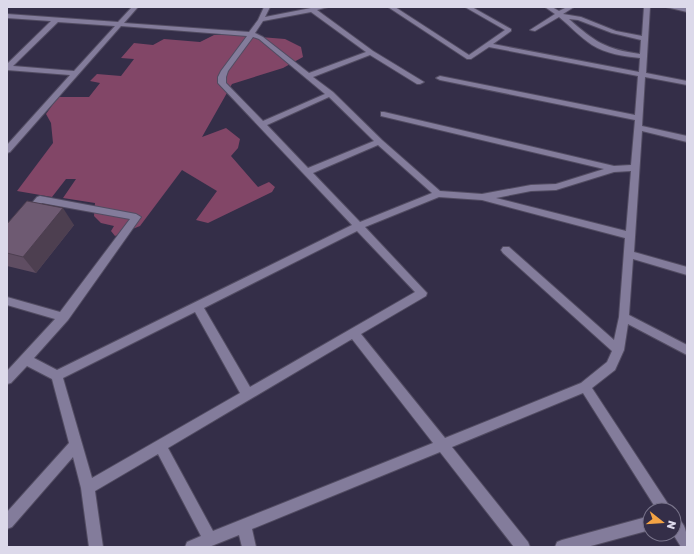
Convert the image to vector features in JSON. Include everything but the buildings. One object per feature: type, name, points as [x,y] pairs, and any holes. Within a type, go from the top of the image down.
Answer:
[{"type":"street","points":[[7,150],[10,141],[75,73],[134,7]]},
{"type":"street","points":[[88,488],[422,293],[222,83],[222,77],[262,20],[267,7]]},
{"type":"street","points":[[262,20],[325,7]]},
{"type":"street","points":[[391,7],[469,58],[509,30],[468,7]]},
{"type":"street","points":[[548,7],[566,17],[595,44],[616,52],[643,56]]},
{"type":"street","points":[[533,30],[571,7]]},
{"type":"street","points":[[192,547],[585,387],[611,366],[618,350],[624,317],[647,7]]},
{"type":"street","points":[[669,7],[687,10]]},
{"type":"street","points":[[313,10],[371,52],[420,82]]},
{"type":"street","points":[[7,16],[252,34],[267,41],[330,94],[379,142],[438,194]]},
{"type":"street","points":[[566,17],[579,18],[614,32]]},
{"type":"street","points":[[7,68],[56,20]]},
{"type":"street","points":[[574,26],[614,32],[644,39]]},
{"type":"street","points":[[488,45],[687,83]]},
{"type":"street","points":[[308,76],[371,52]]},
{"type":"street","points":[[7,68],[75,73]]},
{"type":"street","points":[[440,78],[639,118]]},
{"type":"street","points":[[261,124],[330,94]]},
{"type":"street","points":[[384,114],[614,169]]},
{"type":"street","points":[[638,128],[687,139]]},
{"type":"street","points":[[306,172],[379,142]]},
{"type":"street","points":[[482,197],[531,188],[556,187],[614,169],[635,168]]},
{"type":"street","points":[[57,376],[358,226],[438,194],[482,197],[630,236]]},
{"type":"street","points":[[7,379],[27,360],[64,317],[136,217],[40,199],[21,221]]},
{"type":"street","points":[[506,250],[618,350]]},
{"type":"street","points":[[629,254],[687,270]]},
{"type":"street","points":[[7,301],[64,317]]},
{"type":"street","points":[[197,306],[248,395]]},
{"type":"street","points":[[624,317],[687,350]]},
{"type":"street","points":[[354,333],[523,547]]},
{"type":"street","points":[[27,360],[57,376],[88,488],[96,547]]},
{"type":"street","points":[[585,387],[660,502]]},
{"type":"street","points":[[7,522],[76,445]]},
{"type":"street","points":[[160,446],[210,539]]},
{"type":"street","points":[[562,547],[642,525]]},
{"type":"street","points":[[244,526],[249,547]]},
{"type":"shaded area","points":[[214,35],[236,35],[285,39],[301,47],[303,57],[283,68],[232,84],[202,137],[226,128],[240,139],[238,148],[231,156],[258,187],[269,182],[275,187],[272,192],[208,223],[196,220],[217,191],[182,170],[140,226],[115,236],[111,231],[114,226],[101,223],[94,216],[95,203],[63,198],[76,179],[66,179],[52,197],[17,191],[53,143],[51,123],[46,114],[58,97],[89,97],[100,83],[90,81],[97,74],[121,76],[134,59],[121,58],[134,43],[153,45],[164,39],[200,42]]}]
